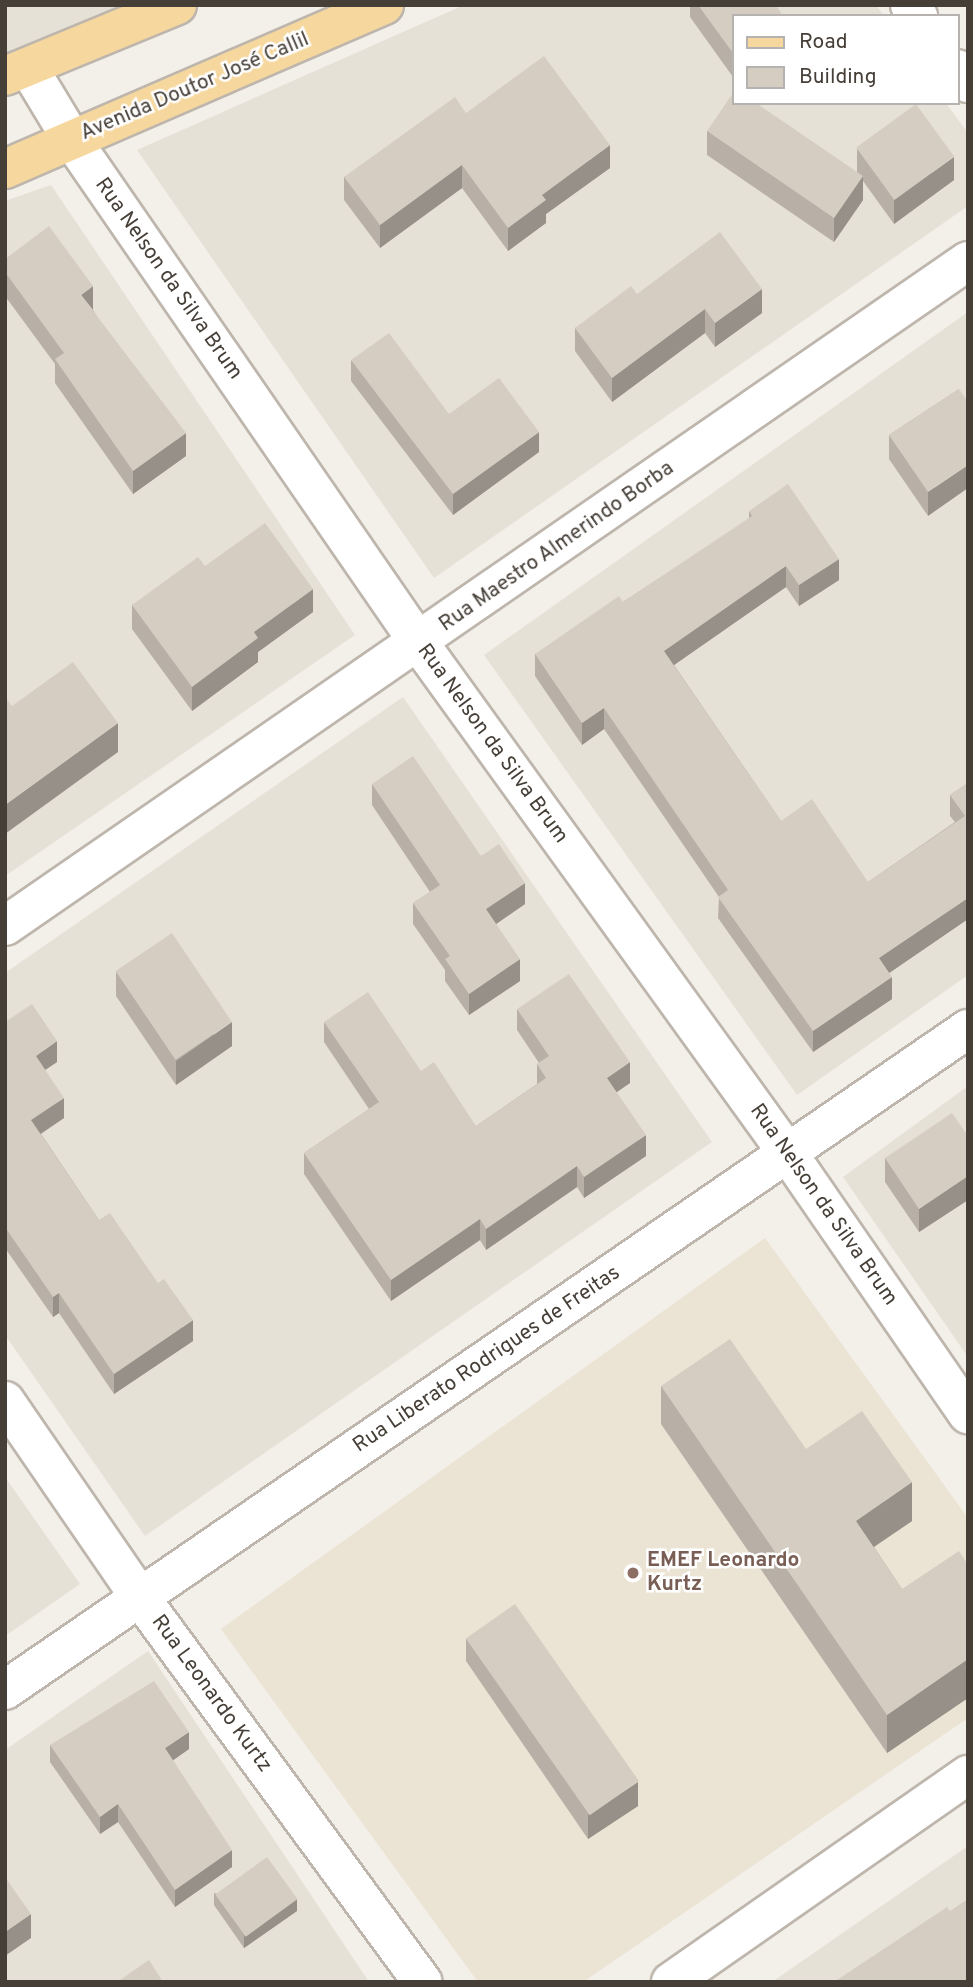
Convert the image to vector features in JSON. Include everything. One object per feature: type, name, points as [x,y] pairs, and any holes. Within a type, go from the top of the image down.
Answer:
[{"type":"main road","points":[[17,72],[177,5]]},
{"type":"main road","name":"Avenida Doutor José Callil","points":[[5,169],[384,5]]},
{"type":"street","name":"Rua Nelson da Silva Brum","points":[[17,72],[72,141],[419,643],[789,1155],[968,1414]]},
{"type":"street","name":"Rua Maestro Almerindo Borba","points":[[5,926],[419,643],[968,261]]},
{"type":"street","name":"Rua Liberato Rodrigues de Freitas","points":[[5,1690],[139,1596],[789,1155],[968,1029]]},
{"type":"street","name":"Rua Leonardo Kurtz","points":[[5,1401],[139,1596],[423,1982]]},
{"type":"street","points":[[671,1982],[968,1775]]},
{"type":"shaded area","points":[[5,5],[129,5],[5,57]]},
{"type":"shaded area","points":[[464,5],[876,5],[883,14],[732,14],[732,105],[947,105],[968,133],[968,206],[434,578],[137,150]]},
{"type":"shaded area","points":[[51,185],[355,635],[5,876],[5,201]]},
{"type":"shaded area","points":[[968,312],[968,975],[797,1095],[484,655]]},
{"type":"shaded area","points":[[403,697],[712,1142],[145,1536],[5,1335],[5,973]]},
{"type":"shaded area","points":[[968,1086],[968,1357],[843,1177]]},
{"type":"shaded area","name":"EMEF Leonardo Kurtz","points":[[765,1238],[968,1518],[968,1718],[583,1982],[478,1982],[221,1629]]},
{"type":"shaded area","points":[[5,1477],[80,1584],[5,1636]]},
{"type":"shaded area","points":[[148,1651],[369,1982],[5,1982],[5,1750]]},
{"type":"shaded area","points":[[968,1846],[968,1982],[772,1982]]},
{"type":"building","points":[[698,5],[776,5],[782,14],[732,14],[732,52]]},
{"type":"building","points":[[544,56],[610,145],[542,195],[546,200],[508,228],[462,165],[380,225],[344,177],[455,97],[466,113]]},
{"type":"building","points":[[732,94],[732,105],[759,105],[863,176],[834,218],[707,131]]},
{"type":"building","points":[[917,105],[954,157],[894,200],[856,147]]},
{"type":"building","points":[[49,226],[93,286],[81,295],[186,433],[133,471],[55,359],[64,353],[5,272],[5,259]]},
{"type":"building","points":[[720,232],[762,289],[715,323],[705,309],[612,378],[575,328],[631,286],[637,294]]},
{"type":"building","points":[[389,333],[449,414],[499,378],[539,432],[453,494],[351,360]]},
{"type":"building","points":[[959,389],[968,402],[968,465],[928,492],[889,435]]},
{"type":"building","points":[[788,484],[839,559],[799,585],[786,566],[664,651],[781,821],[812,799],[868,882],[965,816],[950,795],[968,783],[968,898],[879,958],[892,977],[813,1031],[718,897],[728,890],[604,708],[582,723],[535,654],[619,596],[623,602],[752,516],[749,511]]},
{"type":"building","points":[[265,523],[313,589],[254,632],[258,638],[192,687],[132,605],[198,557],[205,566]]},
{"type":"building","points":[[73,662],[118,723],[5,805],[5,697],[12,706]]},
{"type":"building","points":[[413,756],[481,856],[499,844],[525,883],[486,909],[520,959],[469,994],[445,959],[450,956],[413,903],[440,885],[372,784]]},
{"type":"building","points":[[172,933],[232,1022],[175,1060],[116,971]]},
{"type":"building","points":[[569,974],[630,1062],[607,1078],[646,1135],[584,1177],[577,1166],[486,1229],[480,1219],[391,1280],[304,1153],[379,1102],[324,1022],[368,992],[421,1071],[434,1062],[476,1126],[546,1078],[537,1064],[549,1056],[517,1009]]},
{"type":"building","points":[[32,1004],[57,1041],[36,1056],[64,1098],[31,1120],[99,1220],[110,1213],[158,1283],[164,1279],[193,1320],[114,1374],[59,1293],[53,1297],[5,1227],[5,1022]]},
{"type":"building","points":[[952,1113],[968,1136],[968,1176],[919,1209],[885,1158]]},
{"type":"building","points":[[730,1339],[806,1449],[862,1411],[912,1482],[856,1521],[902,1589],[959,1551],[968,1565],[968,1659],[887,1715],[661,1386]]},
{"type":"building","points":[[515,1604],[639,1781],[590,1815],[466,1638]]},
{"type":"building","points":[[154,1681],[189,1732],[165,1748],[232,1850],[175,1890],[118,1804],[100,1817],[50,1745]]},
{"type":"building","points":[[267,1857],[298,1899],[246,1937],[215,1895]]},
{"type":"building","points":[[5,1877],[31,1914],[5,1932]]},
{"type":"building","points":[[968,1899],[968,1982],[834,1982],[947,1907],[950,1911]]},
{"type":"building","points":[[149,1960],[163,1982],[117,1982]]},
{"type":"place","name":"EMEF Leonardo Kurtz","points":[[633,1573]]}]
